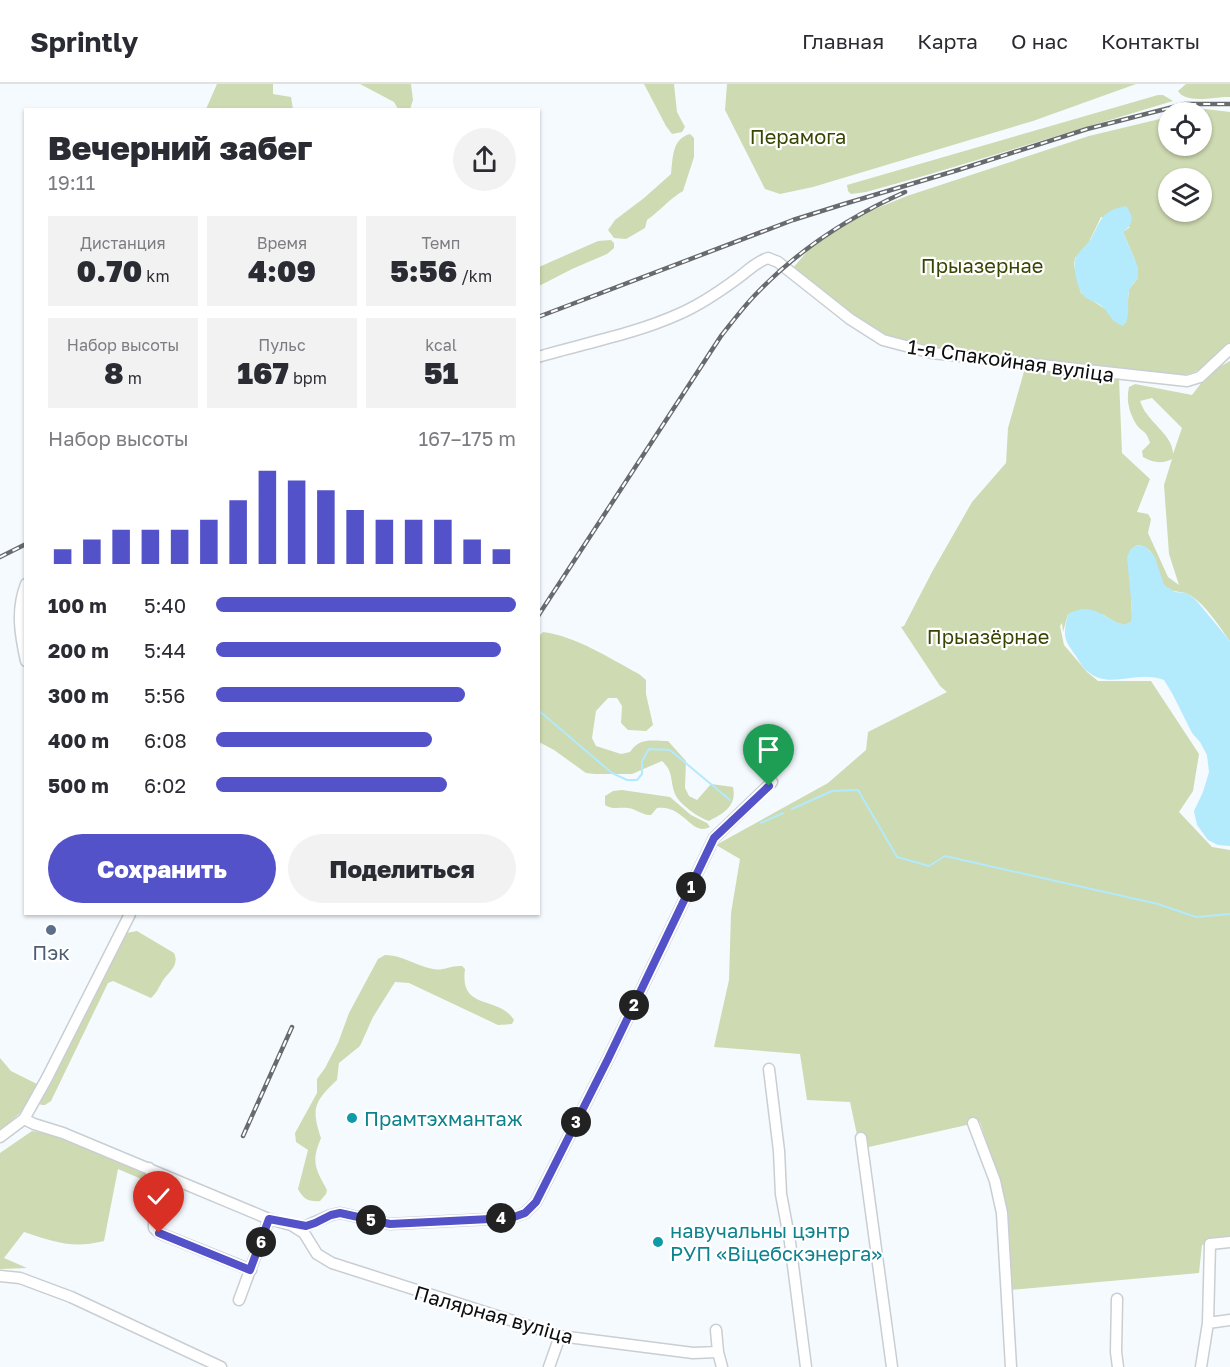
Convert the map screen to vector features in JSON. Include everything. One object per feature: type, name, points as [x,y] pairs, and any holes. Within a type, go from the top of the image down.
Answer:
[{"type":"street","name":"1-я Спакойная вуліца","points":[[540,356],[650,326],[680,314],[717,293],[742,275],[755,262],[768,258],[778,262],[850,319],[883,340],[932,353],[1187,381],[1200,377],[1230,349]]},
{"type":"street","points":[[24,589],[19,603],[19,621],[24,650]]},
{"type":"street","name":"Палярная вуліца","points":[[24,1119],[149,1168],[269,1219],[291,1225],[306,1226],[340,1213],[390,1224],[511,1218],[525,1213],[531,1208],[608,1059],[714,838],[772,782]]},
{"type":"street","points":[[0,1137],[24,1119],[129,915]]},
{"type":"street","points":[[769,1069],[779,1151],[781,1194],[790,1242],[806,1367]]},
{"type":"street","points":[[973,1123],[995,1181],[1001,1206],[1011,1367]]},
{"type":"street","points":[[861,1138],[892,1367]]},
{"type":"street","points":[[149,1168],[154,1178],[154,1228],[159,1233],[250,1270]]},
{"type":"street","points":[[238,1300],[269,1219]]},
{"type":"street","name":"Палярная вуліца","points":[[291,1225],[304,1233],[317,1254],[332,1263],[560,1336],[693,1353],[718,1352]]},
{"type":"street","points":[[1201,1367],[1208,1323],[1210,1244],[1230,1242]]},
{"type":"street","points":[[0,1276],[20,1278],[70,1298],[221,1367]]},
{"type":"street","points":[[1117,1299],[1118,1367]]},
{"type":"street","points":[[1208,1323],[1230,1320]]},
{"type":"street","points":[[716,1330],[722,1367]]},
{"type":"street","points":[[549,1367],[560,1336]]},
{"type":"green space","points":[[217,84],[273,84],[273,94],[291,97],[293,108],[206,108]]},
{"type":"green space","points":[[360,84],[411,84],[413,100],[410,108],[397,108],[394,102]]},
{"type":"green space","points":[[644,84],[674,84],[677,112],[685,127],[682,132],[672,134]]},
{"type":"green space","name":"Перамога","points":[[727,84],[1136,84],[1033,121],[813,187],[780,194],[765,189],[725,110]]},
{"type":"green space","points":[[1186,84],[1230,84],[1230,97],[1188,98],[1178,91]]},
{"type":"green space","points":[[1158,95],[1163,95],[1173,101],[1158,102],[1158,106],[866,192],[851,194],[847,185]]},
{"type":"green space","name":"Прыазернае","points":[[1212,110],[1230,112],[1230,343],[1197,371],[1170,376],[944,350],[893,339],[855,320],[792,269],[810,248],[865,213],[907,196],[1089,136],[1158,119],[1158,156],[1212,156]],"holes":[[[1101,217],[1130,227],[1123,232],[1135,260],[1138,278],[1129,289],[1126,323],[1081,293],[1074,265],[1075,258],[1089,242]]]},
{"type":"green space","points":[[690,134],[694,138],[694,157],[683,191],[647,220],[645,228],[626,239],[614,238],[608,230],[615,220],[671,174],[677,144],[684,136]]},
{"type":"green space","points":[[611,240],[614,248],[607,254],[540,285],[540,267],[598,241]]},
{"type":"green space","name":"Прыазёрнае","points":[[1230,361],[1230,641],[1196,599],[1170,590],[1164,585],[1150,551],[1137,545],[1130,550],[1132,621],[1125,625],[1102,614],[1068,614],[1063,632],[1062,623],[1060,626],[1064,645],[1087,672],[1098,681],[1151,681],[1199,754],[1193,791],[1179,812],[1212,847],[1230,850],[1230,1240],[1202,1245],[1199,1273],[1010,1290],[1005,1198],[980,1122],[860,1149],[850,1102],[807,1100],[800,1054],[714,1047],[729,980],[731,913],[740,859],[716,845],[828,783],[866,750],[868,732],[947,692],[940,686],[901,627],[904,626],[972,502],[1006,463],[1008,428],[1025,368],[1119,378],[1122,453],[1150,479],[1137,512],[1148,514],[1151,519],[1148,533],[1168,577],[1179,585],[1169,554],[1164,485],[1172,459],[1158,462],[1143,457],[1142,451],[1150,443],[1147,435],[1136,424],[1132,415],[1128,392],[1129,387],[1135,384],[1192,395],[1209,373]],"holes":[[[1152,398],[1182,428],[1173,454],[1167,438],[1146,413],[1140,401]]]},
{"type":"green space","points":[[543,632],[581,643],[646,680],[646,694],[653,725],[646,731],[628,730],[621,723],[622,706],[617,698],[608,698],[596,711],[592,738],[596,746],[621,754],[630,752],[642,742],[668,741],[686,761],[685,788],[689,796],[697,800],[711,784],[733,787],[733,799],[728,808],[709,821],[691,811],[676,796],[669,770],[662,761],[632,774],[586,773],[540,743],[540,635]]},
{"type":"green space","points":[[622,790],[670,797],[710,827],[698,828],[681,815],[666,808],[657,808],[651,815],[648,815],[631,809],[605,805],[605,796],[613,791]]},
{"type":"green space","points":[[137,931],[174,953],[176,962],[151,998],[113,981],[108,983],[51,1101],[41,1105],[38,1100],[126,933]]},
{"type":"green space","points":[[385,955],[433,969],[462,966],[465,969],[465,983],[468,992],[507,1012],[514,1020],[512,1024],[498,1025],[409,983],[395,982],[373,1017],[360,1046],[339,1063],[337,1080],[319,1100],[316,1119],[321,1138],[315,1159],[327,1190],[320,1201],[313,1201],[304,1197],[298,1189],[308,1150],[296,1142],[295,1133],[317,1093],[317,1079],[338,1043],[349,1013],[378,959]]},
{"type":"green space","points":[[0,1058],[11,1071],[39,1085],[20,1113],[0,1131]]},
{"type":"green space","points":[[32,1131],[53,1134],[148,1173],[153,1184],[118,1169],[104,1241],[72,1244],[24,1232],[4,1258],[27,1268],[0,1269],[0,1153]]},
{"type":"water","points":[[1126,206],[1132,220],[1123,232],[1138,267],[1138,278],[1130,289],[1127,318],[1123,326],[1115,322],[1100,305],[1081,293],[1077,283],[1075,261],[1103,217],[1111,211]]},
{"type":"water","points":[[1137,545],[1145,546],[1155,557],[1164,585],[1175,592],[1187,593],[1195,599],[1230,641],[1230,846],[1218,845],[1208,840],[1197,825],[1194,811],[1209,772],[1207,755],[1192,733],[1164,680],[1154,677],[1114,680],[1096,677],[1084,668],[1066,641],[1068,614],[1077,610],[1098,612],[1125,625],[1131,621],[1127,557],[1130,550]]},
{"type":"waterway","points":[[540,712],[612,773],[627,780],[637,780],[642,774],[642,761],[649,749],[670,750],[730,800]]},
{"type":"waterway","points":[[792,809],[832,791],[858,790],[897,857],[929,866],[945,856],[1158,904],[1196,917],[1230,914]]},
{"type":"waterway","points":[[761,823],[783,813]]},
{"type":"railway","points":[[540,316],[793,220],[1087,129],[1185,104],[1230,104]]},
{"type":"railway","points":[[540,613],[721,336],[748,303],[790,262],[826,235],[864,212],[905,192]]},
{"type":"railway","points":[[0,557],[24,545]]},
{"type":"railway","points":[[243,1136],[292,1027]]},
{"type":"place","name":"Пэк","points":[[51,930]]},
{"type":"place","name":"Прамтэхмантаж","points":[[352,1118]]},
{"type":"place","name":"навучальны цэнтр РУП «Віцебскэнерга»","points":[[658,1242]]},
{"type":"route","points":[[159,1233],[250,1270],[269,1219],[291,1225],[306,1226],[340,1213],[390,1224],[511,1218],[525,1213],[536,1202],[608,1059],[714,838],[769,786]]}]
